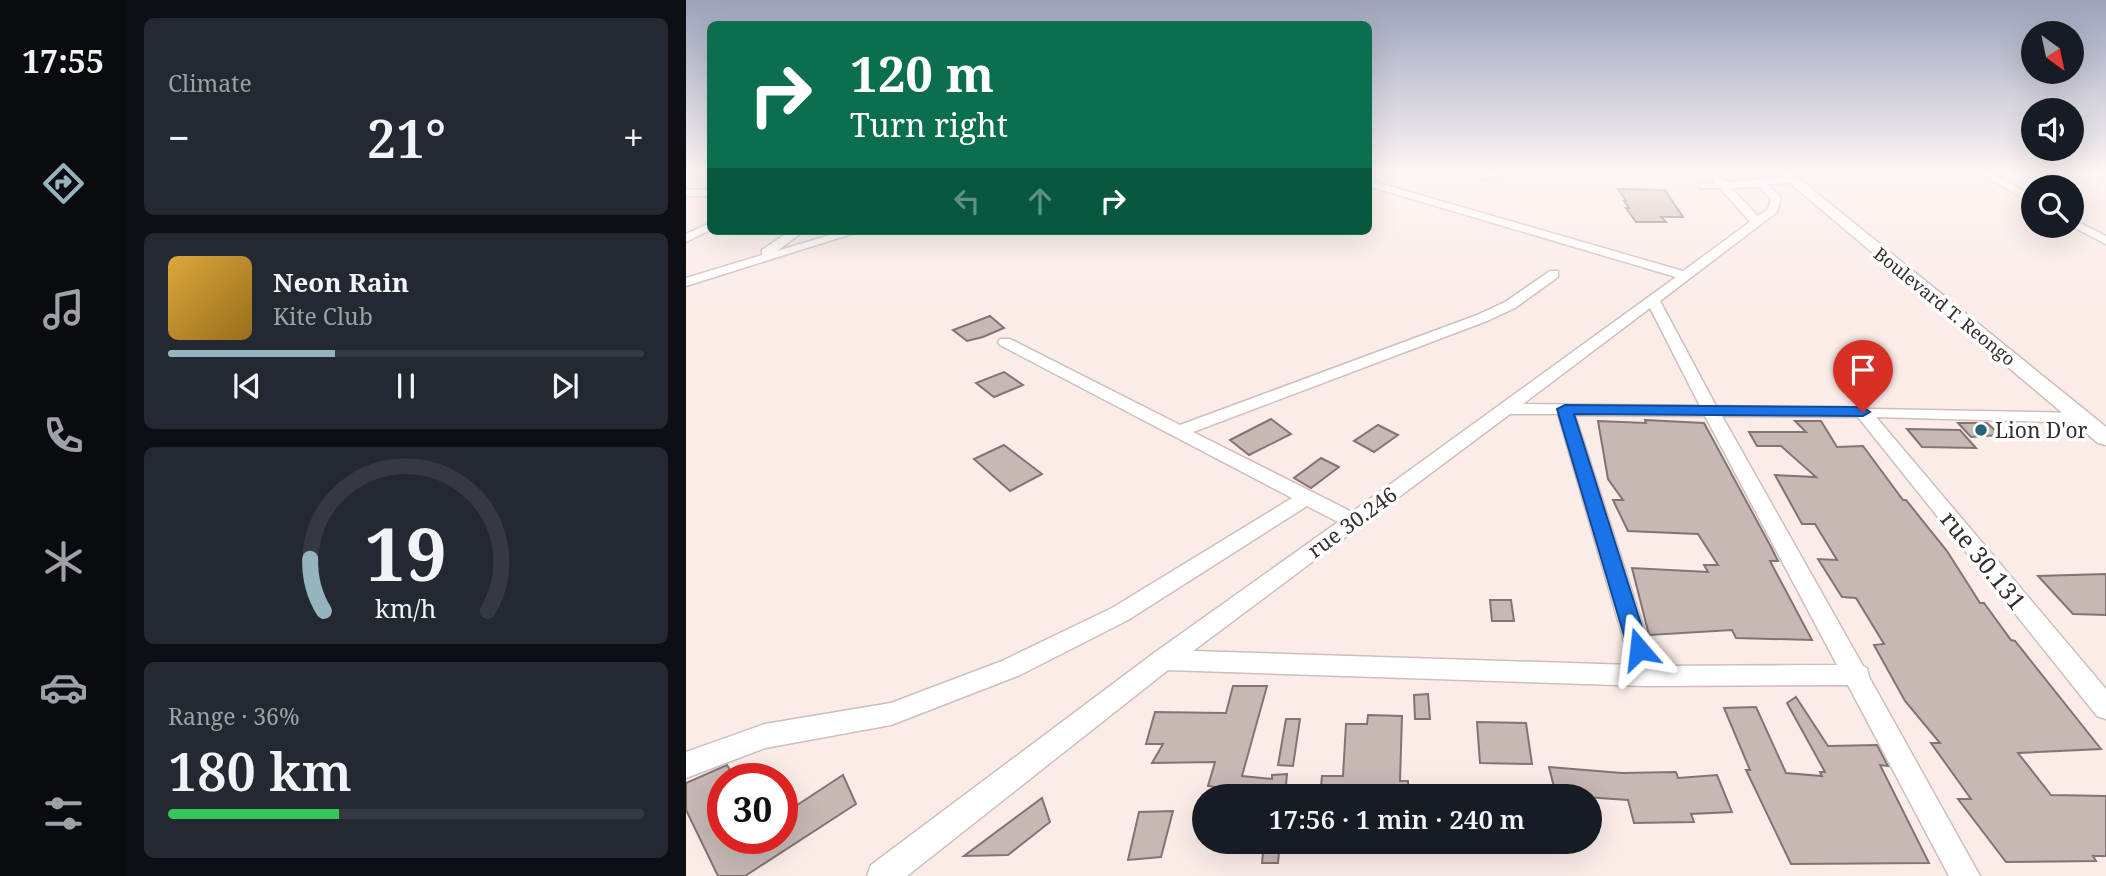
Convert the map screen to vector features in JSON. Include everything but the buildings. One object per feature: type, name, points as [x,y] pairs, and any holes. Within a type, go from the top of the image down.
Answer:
[{"type":"main road","name":"Boulevard T. Reongo","points":[[1838,214],[2106,438]]},
{"type":"main road","name":"Boulevard T. Reongo","points":[[1841,214],[2106,418]]},
{"type":"street","points":[[1474,214],[1684,275]]},
{"type":"street","points":[[1749,214],[1757,222]]},
{"type":"street","name":"rue 30.246","points":[[884,876],[1163,660],[1768,214]]},
{"type":"street","points":[[686,224],[707,225]]},
{"type":"street","points":[[686,239],[707,227]]},
{"type":"street","points":[[2084,229],[2106,241]]},
{"type":"street","points":[[752,263],[792,235]]},
{"type":"street","points":[[686,282],[842,235]]},
{"type":"street","points":[[1179,432],[1482,318],[1510,304],[1554,274]]},
{"type":"street","points":[[1652,298],[1709,410],[1858,676],[1965,876]]},
{"type":"street","points":[[1005,342],[1353,521]]},
{"type":"street","points":[[1506,409],[1863,412],[2083,418]]},
{"type":"street","points":[[1565,409],[1647,676]]},
{"type":"street","name":"rue 30.131","points":[[1863,412],[2106,708]]},
{"type":"street","points":[[686,765],[765,736],[891,715],[1011,668],[1120,614],[1307,497]]},
{"type":"street","points":[[1163,660],[1647,676],[1858,676]]},
{"type":"place","name":"Lion D'or","points":[[1981,430]]},
{"type":"route","points":[[1639,649],[1565,409],[1863,412]]}]
